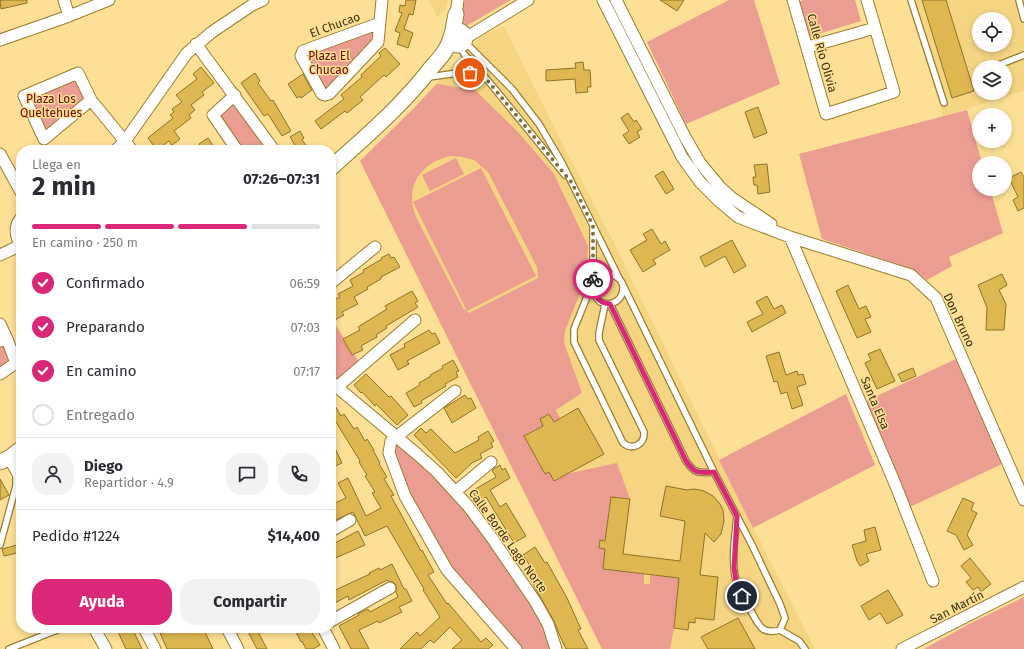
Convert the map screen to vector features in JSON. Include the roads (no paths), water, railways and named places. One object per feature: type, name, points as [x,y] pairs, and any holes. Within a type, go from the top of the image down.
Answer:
[{"type":"street","points":[[64,0],[69,16]]},
{"type":"street","points":[[0,40],[110,0]]},
{"type":"street","points":[[121,145],[187,53],[212,32],[252,5],[263,0]]},
{"type":"street","name":"El Chucao","points":[[380,23],[303,51],[301,56],[322,94],[329,94],[378,42],[380,23],[382,0]]},
{"type":"street","points":[[336,163],[398,106],[423,79],[439,58],[450,49],[458,38],[478,30],[528,0]]},
{"type":"street","points":[[603,0],[667,127],[691,170],[700,182],[719,202],[738,217],[790,237]]},
{"type":"street","points":[[616,0],[677,121],[700,163],[720,187],[790,237]]},
{"type":"street","name":"Calle Río Olivia","points":[[793,0],[808,47],[826,114],[894,92],[875,28]]},
{"type":"street","points":[[808,47],[875,28],[866,0]]},
{"type":"street","points":[[457,7],[458,38]]},
{"type":"street","points":[[196,44],[270,145]]},
{"type":"street","points":[[635,64],[646,58]]},
{"type":"street","points":[[91,100],[44,139],[24,96],[78,73],[91,100],[128,145]]},
{"type":"street","points":[[234,145],[213,115],[235,96]]},
{"type":"street","points":[[667,127],[677,121]]},
{"type":"street","points":[[0,154],[16,183]]},
{"type":"street","name":"Don Bruno","points":[[790,237],[911,275],[936,298],[1024,500]]},
{"type":"street","name":"Santa Elsa","points":[[790,237],[893,479],[933,581]]},
{"type":"street","points":[[0,255],[16,247]]},
{"type":"street","points":[[336,279],[376,247]]},
{"type":"street","points":[[336,382],[415,320]]},
{"type":"street","points":[[0,324],[4,340],[16,363],[0,374]]},
{"type":"street","name":"Calle Borde Lago Norte","points":[[336,386],[396,438],[417,454],[455,492],[492,538],[535,601],[548,624],[556,649]]},
{"type":"street","points":[[455,392],[391,441],[389,453],[405,496],[446,570],[516,649]]},
{"type":"street","points":[[10,456],[16,470]]},
{"type":"street","points":[[455,492],[491,462]]},
{"type":"street","points":[[336,528],[350,520]]},
{"type":"street","name":"San Martín","points":[[902,649],[1024,587]]},
{"type":"street","points":[[336,618],[390,588]]},
{"type":"street","points":[[97,633],[106,649]]},
{"type":"street","points":[[147,633],[155,649]]},
{"type":"street","points":[[230,633],[238,649]]},
{"type":"street","points":[[326,633],[334,649]]},
{"type":"lane","points":[[911,0],[944,103]]},
{"type":"lane","points":[[1019,0],[1024,19]]},
{"type":"lane","points":[[458,38],[464,54],[572,183]]},
{"type":"lane","points":[[458,38],[497,73],[526,106],[551,143],[622,283],[780,604],[785,618],[780,630]]},
{"type":"lane","points":[[1011,60],[1024,55]]},
{"type":"lane","points":[[423,79],[440,74],[452,73],[483,75]]},
{"type":"lane","points":[[593,226],[593,284],[596,298],[600,302],[608,304],[616,302],[624,290],[622,283],[612,274],[606,274],[593,284],[574,329],[574,342],[623,443],[630,447],[634,447],[641,444],[644,432],[598,333],[608,304]]},
{"type":"lane","points":[[608,304],[686,461],[695,472],[714,472]]},
{"type":"lane","points":[[0,545],[16,486]]},
{"type":"lane","points":[[737,516],[734,568],[738,588],[758,625],[764,631],[772,632],[780,630],[799,641],[804,649]]},
{"type":"lane","points":[[9,649],[49,633]]},
{"type":"park label","name":"Plaza El Chucao","points":[[329,63]]},
{"type":"park label","name":"Plaza Los Queltehues","points":[[51,106]]}]
